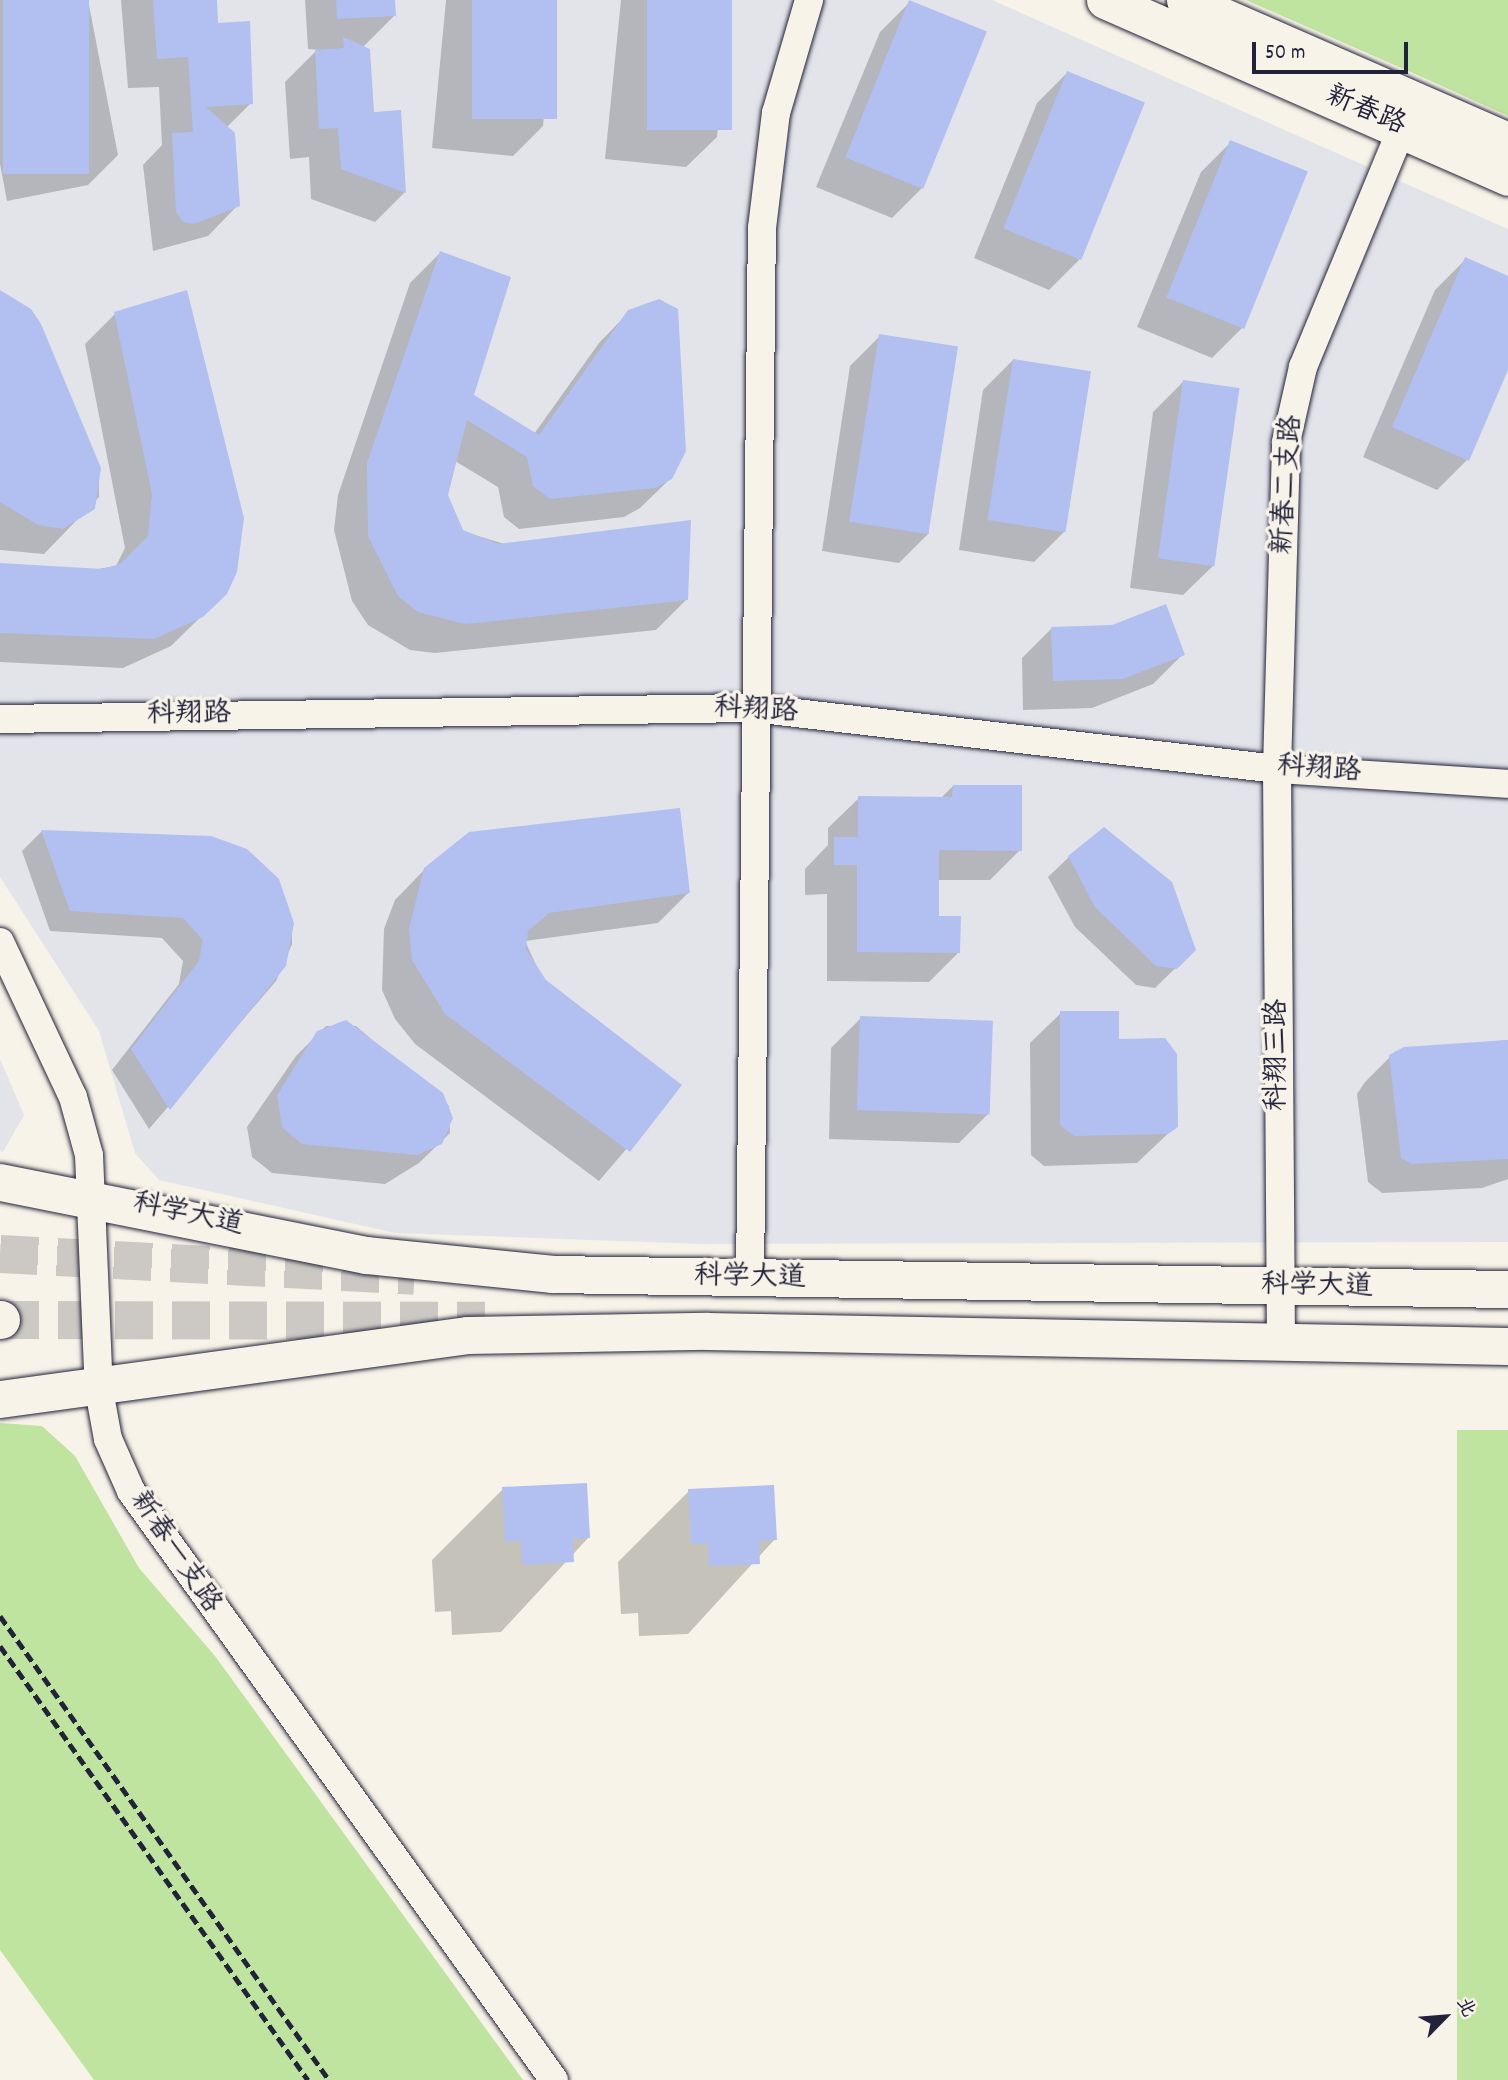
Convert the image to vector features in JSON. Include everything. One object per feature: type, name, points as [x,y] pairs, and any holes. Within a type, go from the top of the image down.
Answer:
[{"type":"main road","name":"新春路","points":[[1105,0],[1409,113],[1508,141]]},
{"type":"main road","name":"新春路","points":[[1185,0],[1409,113],[1508,177]]},
{"type":"main road","name":"科学大道","points":[[0,1182],[94,1196],[366,1255],[475,1269],[750,1279],[1508,1289]]},
{"type":"main road","points":[[676,1331],[700,1311],[697,1287],[681,1277]]},
{"type":"main road","name":"科学大道","points":[[0,1399],[99,1390],[375,1343],[676,1331],[1508,1346]]},
{"type":"street","points":[[750,1279],[753,708],[762,228],[776,113],[809,0]]},
{"type":"street","name":"新春二支路","points":[[1278,769],[1286,443],[1303,367],[1409,113]]},
{"type":"street","name":"科翔路","points":[[0,719],[753,708],[1278,769],[1508,784]]},
{"type":"street","name":"科翔三路","points":[[1278,769],[1281,1341]]},
{"type":"street","name":"新春一支路","points":[[0,942],[73,1097],[94,1196],[99,1390],[108,1439],[160,1538],[554,2080]]},
{"type":"shaded area","points":[[0,0],[992,0],[1508,229],[1508,1242],[702,1244],[395,1233],[159,1180],[135,1153],[99,1031],[0,877]]},
{"type":"shaded area","points":[[0,1059],[24,1115],[3,1152],[0,1151]]},
{"type":"green space","points":[[1246,0],[1508,0],[1508,116],[1431,81]]},
{"type":"green space","points":[[0,1423],[42,1426],[75,1456],[139,1568],[215,1656],[523,2080],[94,2080],[0,1950]]},
{"type":"green space","points":[[1457,1430],[1508,1430],[1508,2080],[1457,2080]]},
{"type":"building","points":[[3,0],[89,0],[89,174],[3,174]]},
{"type":"building","points":[[153,0],[217,0],[218,23],[250,21],[253,104],[206,107],[235,133],[240,206],[194,224],[183,222],[176,212],[172,133],[193,132],[188,57],[157,59]]},
{"type":"building","points":[[336,0],[395,0],[396,16],[337,19]]},
{"type":"building","points":[[472,0],[557,0],[557,119],[472,119]]},
{"type":"building","points":[[647,0],[732,0],[732,130],[647,130]]},
{"type":"building","points":[[909,0],[987,31],[923,189],[845,158]]},
{"type":"building","points":[[343,37],[370,49],[374,112],[401,110],[406,193],[341,169],[338,128],[319,129],[315,50],[344,48]]},
{"type":"building","points":[[1067,71],[1145,102],[1081,260],[1003,229]]},
{"type":"building","points":[[1230,140],[1308,171],[1244,329],[1166,298]]},
{"type":"building","points":[[440,251],[511,277],[474,395],[539,435],[628,310],[659,299],[678,309],[686,451],[672,479],[655,488],[550,499],[533,486],[527,457],[467,420],[448,495],[463,530],[498,544],[691,520],[688,600],[466,624],[418,612],[398,596],[368,536],[367,463]]},
{"type":"building","points":[[1465,257],[1508,276],[1508,370],[1469,461],[1392,427]]},
{"type":"building","points":[[0,290],[31,309],[41,324],[101,468],[95,509],[63,529],[38,525],[0,502]]},
{"type":"building","points":[[187,290],[244,518],[237,572],[227,594],[203,617],[154,639],[0,633],[0,563],[102,569],[120,564],[148,536],[152,494],[114,312]]},
{"type":"building","points":[[879,334],[958,347],[928,534],[849,522]]},
{"type":"building","points":[[1013,359],[1091,371],[1066,532],[988,520]]},
{"type":"building","points":[[1183,380],[1239,388],[1214,566],[1158,558]]},
{"type":"building","points":[[1166,604],[1185,655],[1123,679],[1053,681],[1051,627],[1112,625]]},
{"type":"building","points":[[953,785],[1022,785],[1022,851],[939,850],[939,916],[961,916],[960,953],[857,952],[857,865],[834,865],[834,837],[858,837],[858,796],[952,797]]},
{"type":"building","points":[[680,808],[690,893],[549,913],[528,931],[526,949],[546,980],[682,1085],[630,1152],[445,1014],[412,960],[409,929],[424,868],[469,832]]},
{"type":"building","points":[[1104,827],[1172,882],[1196,950],[1177,969],[1156,966],[1095,907],[1068,856]]},
{"type":"building","points":[[41,830],[211,836],[247,849],[279,879],[294,923],[286,966],[170,1110],[131,1049],[199,961],[203,940],[183,918],[70,911]]},
{"type":"building","points":[[1060,1011],[1119,1011],[1119,1039],[1165,1038],[1177,1054],[1178,1127],[1168,1134],[1074,1136],[1060,1125]]},
{"type":"building","points":[[860,1016],[993,1021],[990,1115],[857,1110]]},
{"type":"building","points":[[346,1020],[443,1093],[453,1118],[442,1144],[417,1155],[302,1144],[282,1127],[277,1095],[317,1031]]},
{"type":"building","points":[[1508,1040],[1508,1159],[1412,1164],[1401,1158],[1389,1055],[1404,1047]]},
{"type":"building","points":[[587,1483],[590,1538],[573,1539],[574,1562],[522,1565],[521,1541],[505,1542],[502,1487]]},
{"type":"building","points":[[774,1485],[777,1540],[759,1541],[760,1564],[709,1566],[708,1543],[691,1544],[688,1489]]},
{"type":"tunnel","points":[[0,1254],[414,1276]]},
{"type":"tunnel","points":[[1,1320],[485,1321]]},
{"type":"railway","points":[[0,1616],[329,2080]]},
{"type":"railway","points":[[0,1646],[308,2080]]}]
